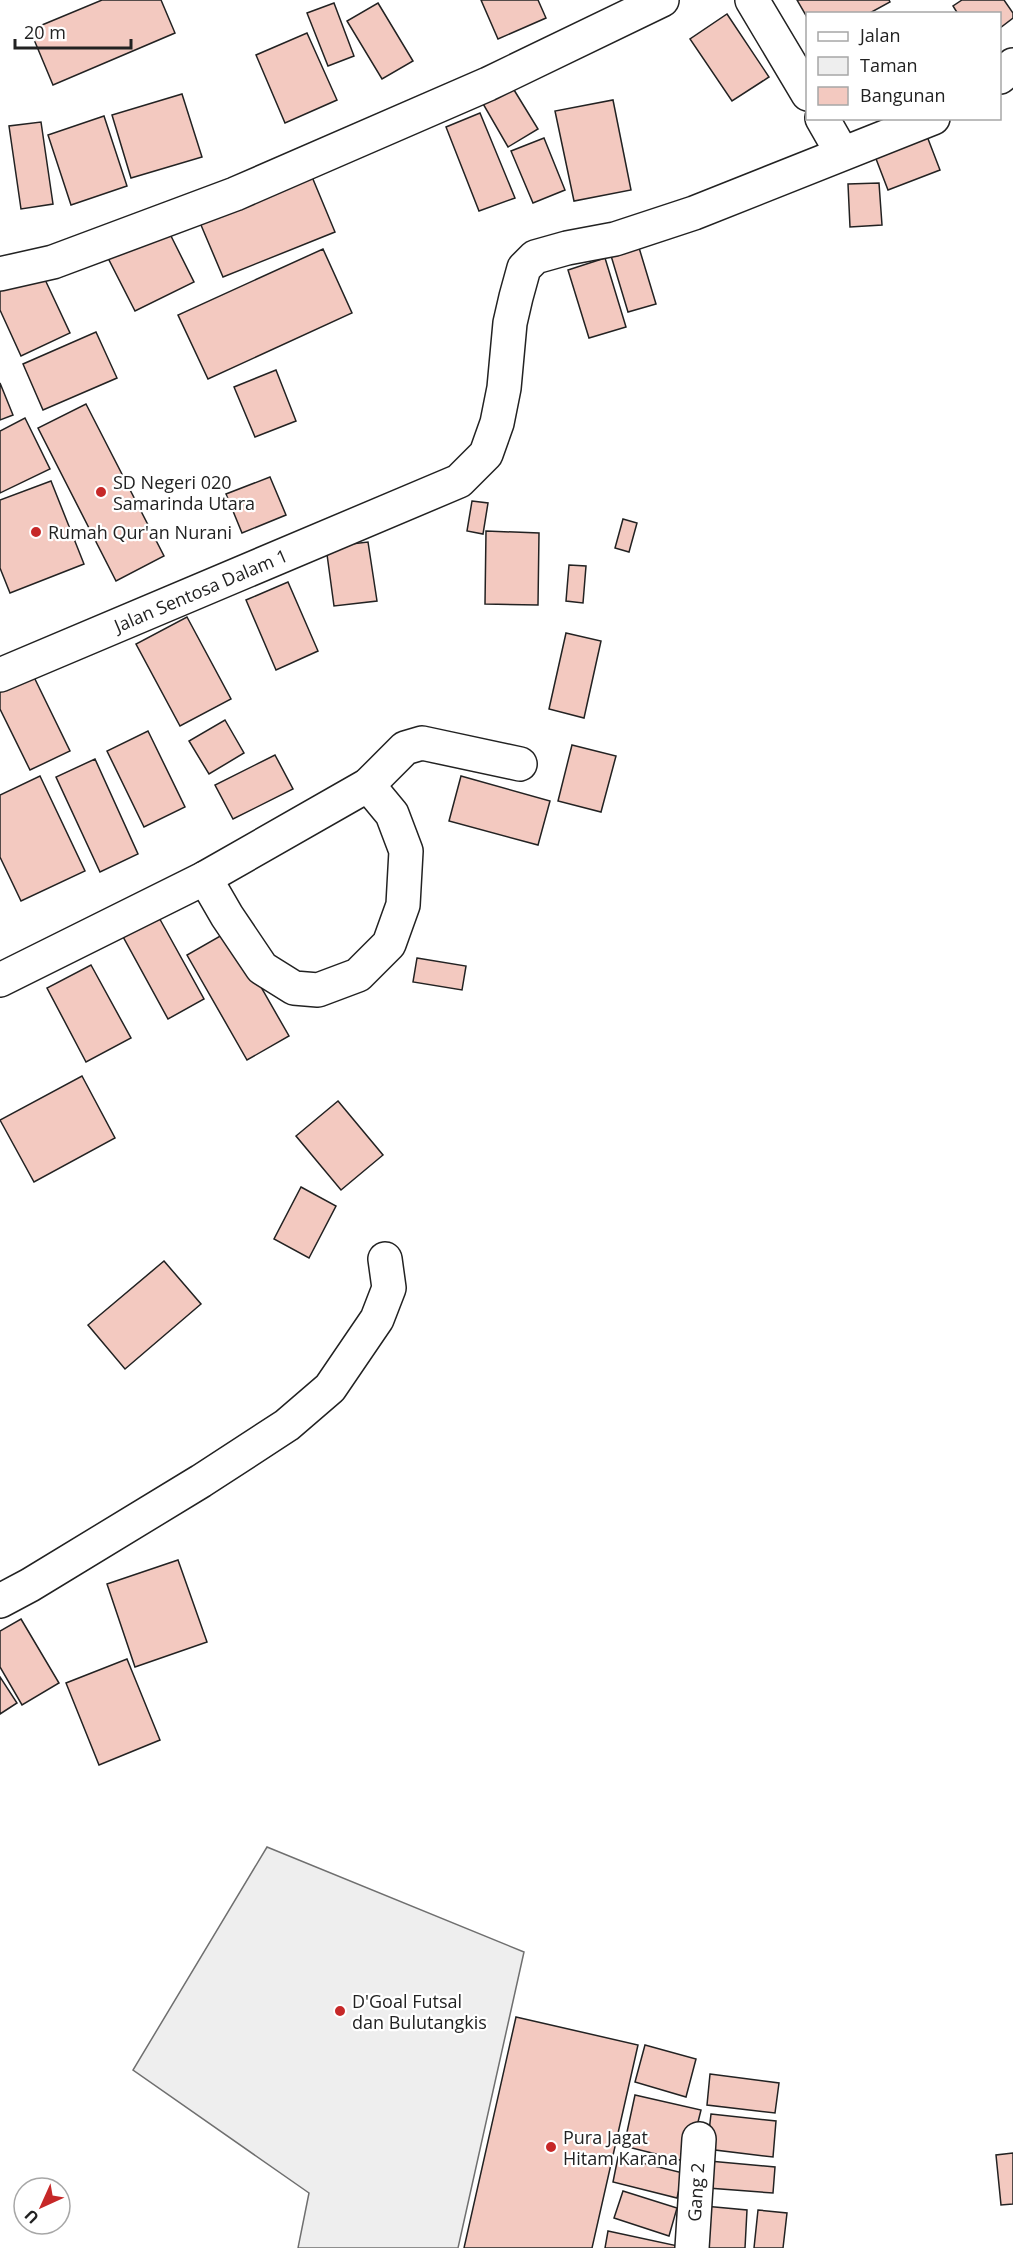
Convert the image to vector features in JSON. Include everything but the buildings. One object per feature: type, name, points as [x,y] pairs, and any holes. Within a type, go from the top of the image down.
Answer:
[{"type":"street","points":[[0,274],[53,262],[235,194],[488,84],[662,0]]},
{"type":"street","points":[[752,0],[806,92]]},
{"type":"street","points":[[1001,75],[1013,64]]},
{"type":"street","points":[[823,120],[842,153]]},
{"type":"street","name":"Jalan Sentosa Dalam 1","points":[[0,675],[459,481],[486,454],[497,423],[504,388],[510,323],[519,282],[524,268],[535,257],[627,236],[694,213],[930,120]]},
{"type":"street","points":[[0,980],[205,878],[368,785],[405,748],[422,743],[520,764]]},
{"type":"street","points":[[205,878],[262,968],[294,987],[318,990],[358,975],[389,944],[403,905],[406,851],[392,814],[368,785]]},
{"type":"street","points":[[0,1601],[201,1481],[287,1425],[330,1388],[377,1318],[389,1288],[385,1260]]},
{"type":"street","name":"Gang 2","points":[[692,2248],[699,2139]]},
{"type":"green space","name":"D'Goal Futsal dan Bulutangkis","points":[[267,1847],[524,1952],[458,2248],[298,2248],[309,2193],[133,2070]]},
{"type":"place","name":"SD Negeri 020 Samarinda Utara","points":[[101,492]]},
{"type":"place","name":"Rumah Qur'an Nurani","points":[[36,532]]},
{"type":"place","name":"D'Goal Futsal dan Bulutangkis","points":[[340,2011]]},
{"type":"place","name":"Pura Jagat Hitam Karana","points":[[551,2147]]}]
